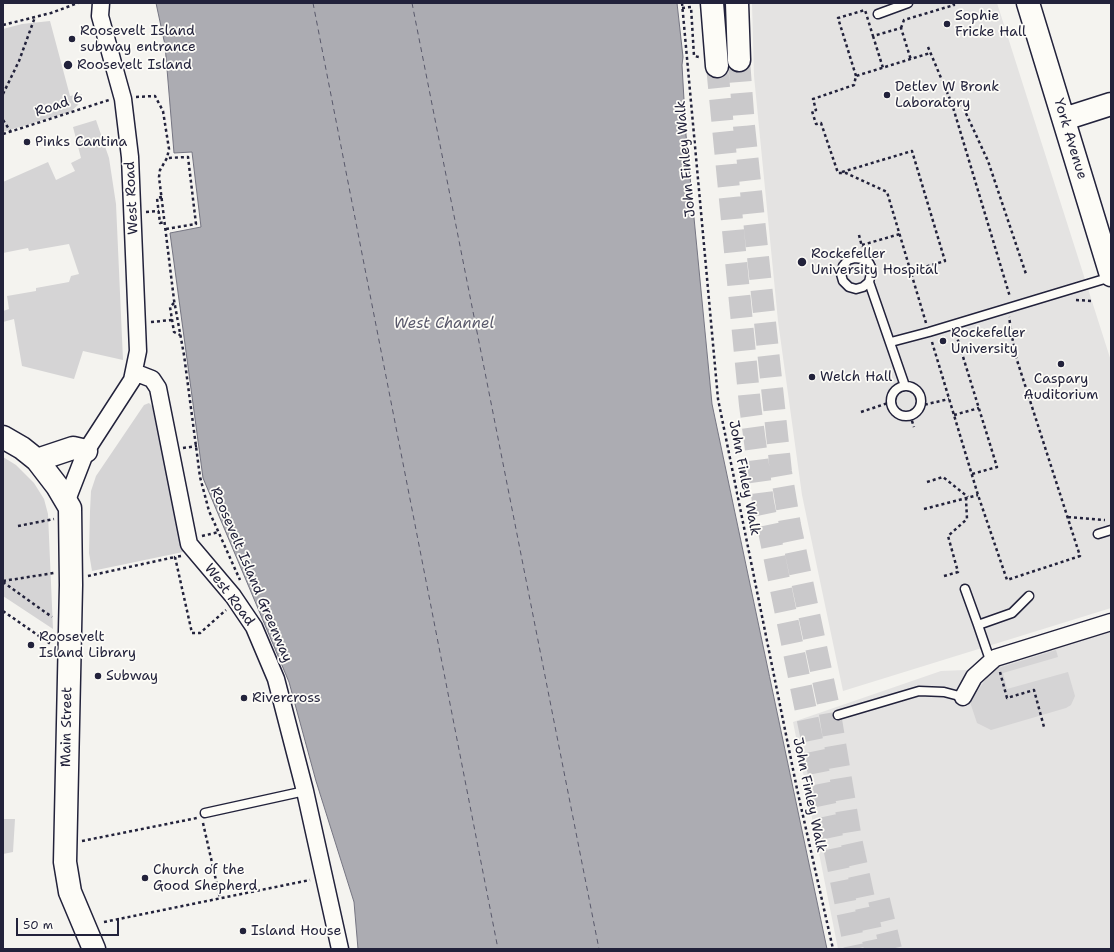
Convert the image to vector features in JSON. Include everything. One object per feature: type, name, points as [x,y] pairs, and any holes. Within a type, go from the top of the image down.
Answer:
[{"type":"main road","points":[[709,60],[712,3]]},
{"type":"main road","name":"York Avenue","points":[[1028,3],[1111,276]]},
{"type":"main road","points":[[738,8],[739,60]]},
{"type":"main road","points":[[1064,119],[1111,104]]},
{"type":"main road","name":"Main Street","points":[[3,436],[37,460],[67,500],[70,508],[71,572],[65,862],[70,892],[94,949]]},
{"type":"main road","points":[[37,460],[73,448],[86,451]]},
{"type":"street","name":"West Road","points":[[86,451],[127,389],[134,372],[139,341],[131,172],[122,99],[100,16],[101,3]]},
{"type":"street","name":"West Road","points":[[134,372],[152,379],[158,388],[189,544],[241,597],[276,679],[304,791],[340,949]]},
{"type":"street","points":[[67,500],[86,451]]},
{"type":"street","points":[[963,697],[974,677],[994,664],[1064,637],[1111,622]]},
{"type":"lane","points":[[878,14],[908,3]]},
{"type":"lane","points":[[891,342],[929,332],[1111,276]]},
{"type":"lane","points":[[869,282],[905,386]]},
{"type":"lane","points":[[905,386],[913,388],[919,393],[921,401],[916,412],[910,415],[898,414],[894,411],[891,402],[895,391],[905,386]]},
{"type":"lane","points":[[1098,534],[1111,530]]},
{"type":"lane","points":[[965,589],[994,664]]},
{"type":"lane","points":[[978,625],[1012,613],[1029,596]]},
{"type":"lane","points":[[838,715],[919,691],[940,691],[963,697]]},
{"type":"lane","points":[[205,813],[304,791]]},
{"type":"path","points":[[3,25],[35,17],[78,3]]},
{"type":"path","name":"John Finley Walk","points":[[682,3],[718,399],[797,789],[833,949]]},
{"type":"path","points":[[911,60],[901,28],[904,20],[954,4],[953,3]]},
{"type":"path","points":[[682,8],[691,7],[694,56],[709,60]]},
{"type":"path","points":[[838,173],[821,123],[816,124],[812,111],[816,110],[813,99],[854,85],[856,76],[838,18],[865,10],[883,68]]},
{"type":"path","points":[[3,94],[35,17]]},
{"type":"path","points":[[873,36],[901,28]]},
{"type":"path","points":[[928,47],[952,104],[1010,298]]},
{"type":"path","points":[[856,76],[930,53]]},
{"type":"path","name":"Roosevelt Island Greenway","points":[[122,99],[155,96],[163,111],[169,149],[167,158],[160,170],[162,197],[174,303],[180,335],[200,477],[205,498],[219,532],[241,597]]},
{"type":"path","name":"Road 6","points":[[3,134],[103,101],[122,99]]},
{"type":"path","points":[[952,104],[958,105],[964,109],[988,161],[1026,274]]},
{"type":"path","points":[[3,120],[11,132]]},
{"type":"path","points":[[838,173],[912,150],[945,261],[911,271]]},
{"type":"path","points":[[166,229],[196,224],[188,157],[167,158]]},
{"type":"path","points":[[838,173],[846,173],[887,192],[926,324]]},
{"type":"path","points":[[162,197],[157,198],[160,223],[165,222]]},
{"type":"path","points":[[141,212],[159,211]]},
{"type":"path","points":[[862,245],[900,234]]},
{"type":"path","points":[[174,303],[170,307],[174,332],[180,335]]},
{"type":"path","points":[[932,340],[978,495],[1007,580],[1080,556],[1015,354],[1009,317]]},
{"type":"path","points":[[146,322],[172,320]]},
{"type":"path","points":[[956,332],[997,467],[972,474]]},
{"type":"path","points":[[919,406],[949,398]]},
{"type":"path","points":[[861,412],[891,402]]},
{"type":"path","points":[[954,415],[979,408]]},
{"type":"path","points":[[910,415],[914,427]]},
{"type":"path","points":[[927,482],[943,477],[967,498]]},
{"type":"path","points":[[924,509],[978,495]]},
{"type":"path","points":[[944,576],[958,572],[948,536],[966,519],[967,498]]},
{"type":"path","points":[[1068,517],[1111,520]]},
{"type":"path","points":[[18,526],[55,519]]},
{"type":"path","points":[[209,535],[219,532]]},
{"type":"path","points":[[83,577],[175,558],[196,552]]},
{"type":"path","points":[[175,558],[192,633],[200,633],[241,597]]},
{"type":"path","points":[[3,581],[55,573]]},
{"type":"path","points":[[3,581],[54,619]]},
{"type":"path","points":[[3,611],[54,646]]},
{"type":"path","points":[[994,664],[1007,698],[1034,690],[1044,727]]},
{"type":"path","points":[[82,842],[202,817],[220,898]]},
{"type":"path","points":[[104,922],[324,877]]},
{"type":"shaded area","name":"Rockefeller University","points":[[752,3],[997,3],[1111,361],[1111,608],[843,691],[802,495],[778,321],[754,76]]},
{"type":"shaded area","points":[[50,21],[70,96],[82,94],[78,105],[70,112],[3,132],[3,29],[22,24]]},
{"type":"shaded area","points":[[96,120],[109,158],[116,204],[123,360],[83,351],[74,379],[22,366],[14,319],[3,322],[3,311],[9,309],[7,296],[36,291],[36,288],[69,282],[71,276],[79,274],[69,244],[29,251],[28,248],[3,253],[3,182],[48,162],[56,180],[75,171],[71,163],[81,158],[73,127]]},
{"type":"shaded area","points":[[149,403],[152,406],[183,552],[92,571],[89,553],[90,511],[91,491],[96,476],[144,405]]},
{"type":"shaded area","points":[[3,457],[16,465],[34,483],[44,499],[48,514],[53,629],[3,596]]},
{"type":"shaded area","points":[[1111,631],[1111,949],[838,949],[793,722],[941,671],[989,669]]},
{"type":"shaded area","points":[[1056,650],[1058,657],[1003,673],[1007,689],[1068,672],[1075,696],[1071,705],[1066,708],[991,730],[977,723],[970,702],[992,670]]},
{"type":"shaded area","points":[[3,819],[15,819],[13,852],[3,854]]},
{"type":"water","name":"West Channel","points":[[156,3],[677,3],[683,57],[682,65],[686,135],[712,404],[827,949],[358,949],[354,902],[316,781],[289,682],[203,478],[170,233],[201,227],[192,152],[174,153],[165,45]]},
{"type":"ferry route","points":[[313,3],[498,949]]},
{"type":"ferry route","points":[[412,3],[599,949]]},
{"type":"tunnel","points":[[739,60],[744,126],[781,472],[790,525],[829,708],[851,839],[875,949]]},
{"type":"tunnel","points":[[717,66],[750,405],[763,502],[855,949]]},
{"type":"tunnel","points":[[879,900],[891,949]]},
{"type":"place","name":"Sophie Fricke Hall","points":[[947,24]]},
{"type":"place","name":"Roosevelt Island subway entrance","points":[[72,39]]},
{"type":"place","name":"Roosevelt Island","points":[[68,65]]},
{"type":"place","name":"Detlev W Bronk Laboratory","points":[[887,95]]},
{"type":"place","name":"Pinks Cantina","points":[[27,142]]},
{"type":"place","name":"Rockefeller University Hospital","points":[[802,262]]},
{"type":"place","name":"Rockefeller University","points":[[943,341]]},
{"type":"place","name":"Caspary Auditorium","points":[[1061,364]]},
{"type":"place","name":"Welch Hall","points":[[812,377]]},
{"type":"place","name":"Roosevelt Island Library","points":[[31,645]]},
{"type":"place","name":"Subway","points":[[98,676]]},
{"type":"place","name":"Rivercross","points":[[244,698]]},
{"type":"place","name":"Church of the Good Shepherd","points":[[145,878]]},
{"type":"place","name":"Island House","points":[[243,931]]}]
